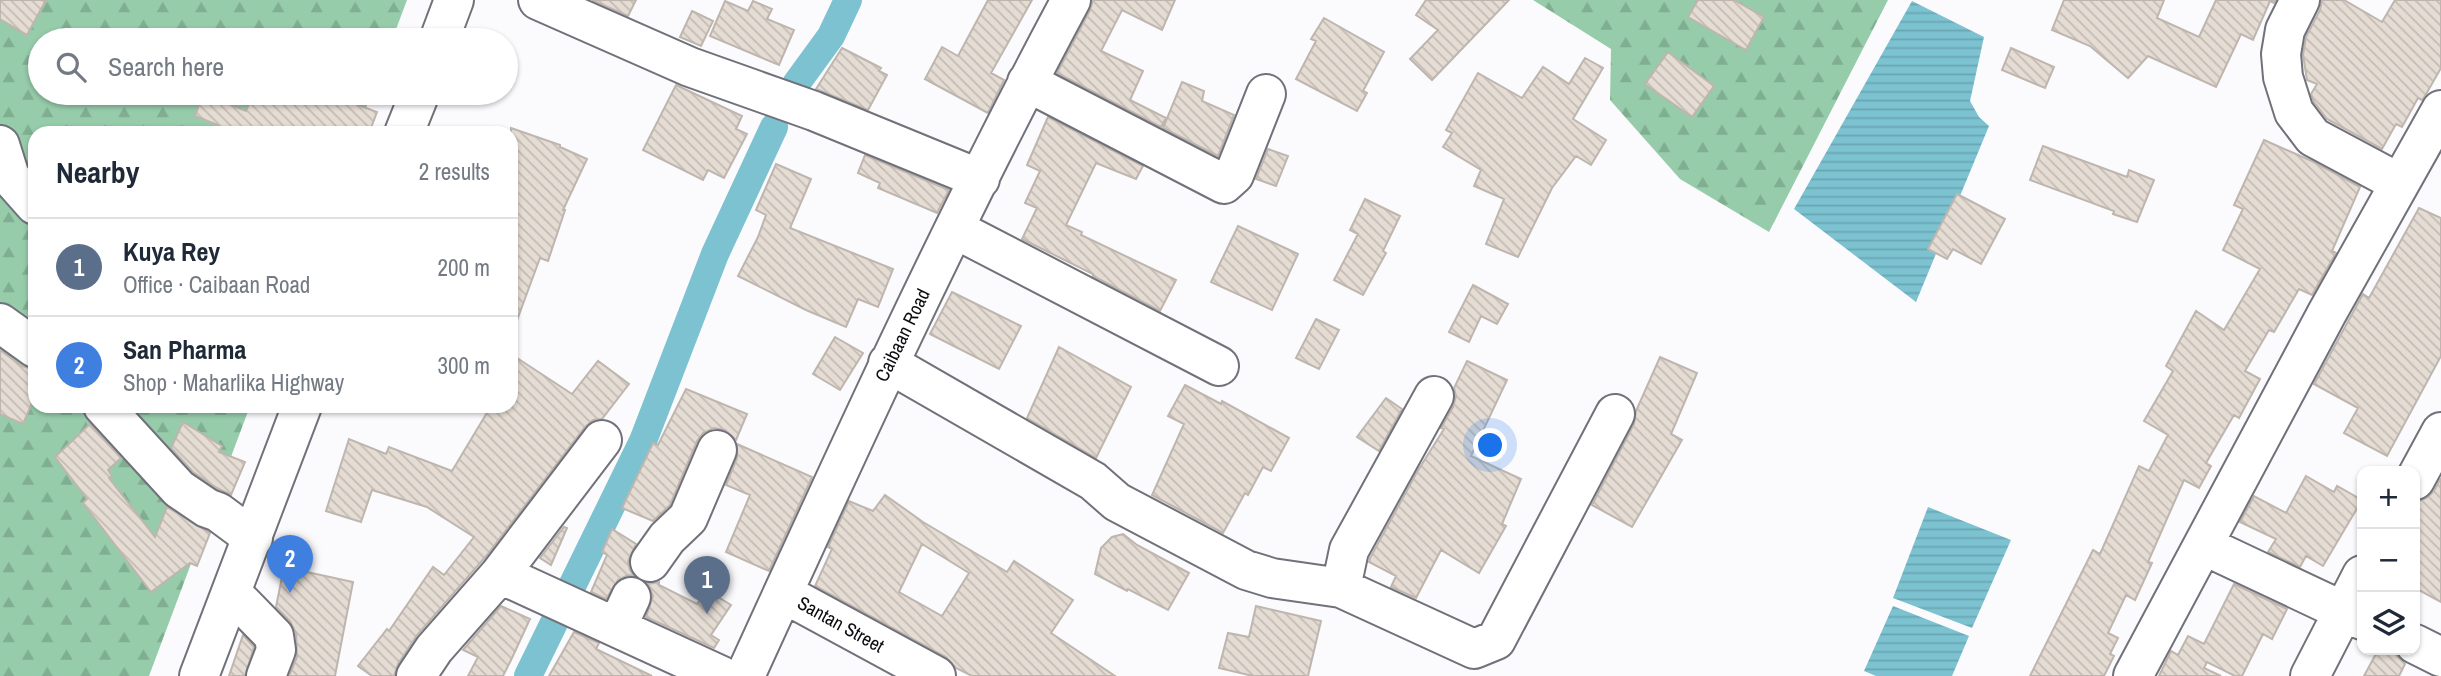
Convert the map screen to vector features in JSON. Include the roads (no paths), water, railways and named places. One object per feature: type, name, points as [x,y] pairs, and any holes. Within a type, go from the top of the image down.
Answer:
[{"type":"main road","points":[[444,28],[454,0]]},
{"type":"main road","name":"Caibaan Road","points":[[746,676],[888,363],[1027,82],[1071,0]]},
{"type":"main road","points":[[2300,0],[2286,30],[2281,54],[2283,77],[2294,112],[2313,136],[2399,183]]},
{"type":"main road","points":[[541,1],[690,67],[814,111],[980,179]]},
{"type":"main road","points":[[1027,82],[1224,184],[1234,175],[1266,94]]},
{"type":"main road","points":[[407,126],[415,105]]},
{"type":"main road","points":[[2133,676],[2441,110]]},
{"type":"main road","points":[[0,145],[10,177],[28,197]]},
{"type":"main road","points":[[955,229],[1219,366]]},
{"type":"main road","points":[[0,323],[28,343]]},
{"type":"main road","points":[[888,363],[1093,481],[1117,502],[1246,570],[1272,578],[1342,588],[1474,649],[1496,640],[1615,414]]},
{"type":"main road","points":[[1342,588],[1349,550],[1434,396]]},
{"type":"main road","points":[[109,413],[179,489],[207,508],[218,512],[253,538]]},
{"type":"main road","points":[[199,676],[299,413]]},
{"type":"main road","points":[[2420,471],[2441,432]]},
{"type":"main road","points":[[416,676],[434,649],[500,574],[602,440]]},
{"type":"main road","points":[[650,562],[667,538],[688,518],[717,450]]},
{"type":"main road","points":[[2203,545],[2352,616]]},
{"type":"main road","points":[[500,574],[565,604],[624,612],[722,676]]},
{"type":"main road","points":[[2310,676],[2352,616],[2358,592]]},
{"type":"main road","points":[[232,593],[274,636],[276,650],[266,676]]},
{"type":"main road","name":"Santan Street","points":[[783,593],[936,676]]},
{"type":"main road","points":[[2420,646],[2441,657]]},
{"type":"water","points":[[1912,1],[1984,37],[1970,101],[1979,117],[1989,126],[1916,302],[1794,209]]},
{"type":"water","points":[[1928,507],[2011,540],[1972,628],[1893,598]]},
{"type":"water","points":[[1893,606],[1969,636],[1952,676],[1876,676],[1864,671]]},
{"type":"waterway","points":[[796,84],[831,36],[848,0]]},
{"type":"waterway","points":[[528,676],[643,441],[715,254],[774,127]]},
{"type":"place","name":"San Pharma","points":[[290,593]]},
{"type":"place","name":"Kuya Rey","points":[[707,614]]}]
